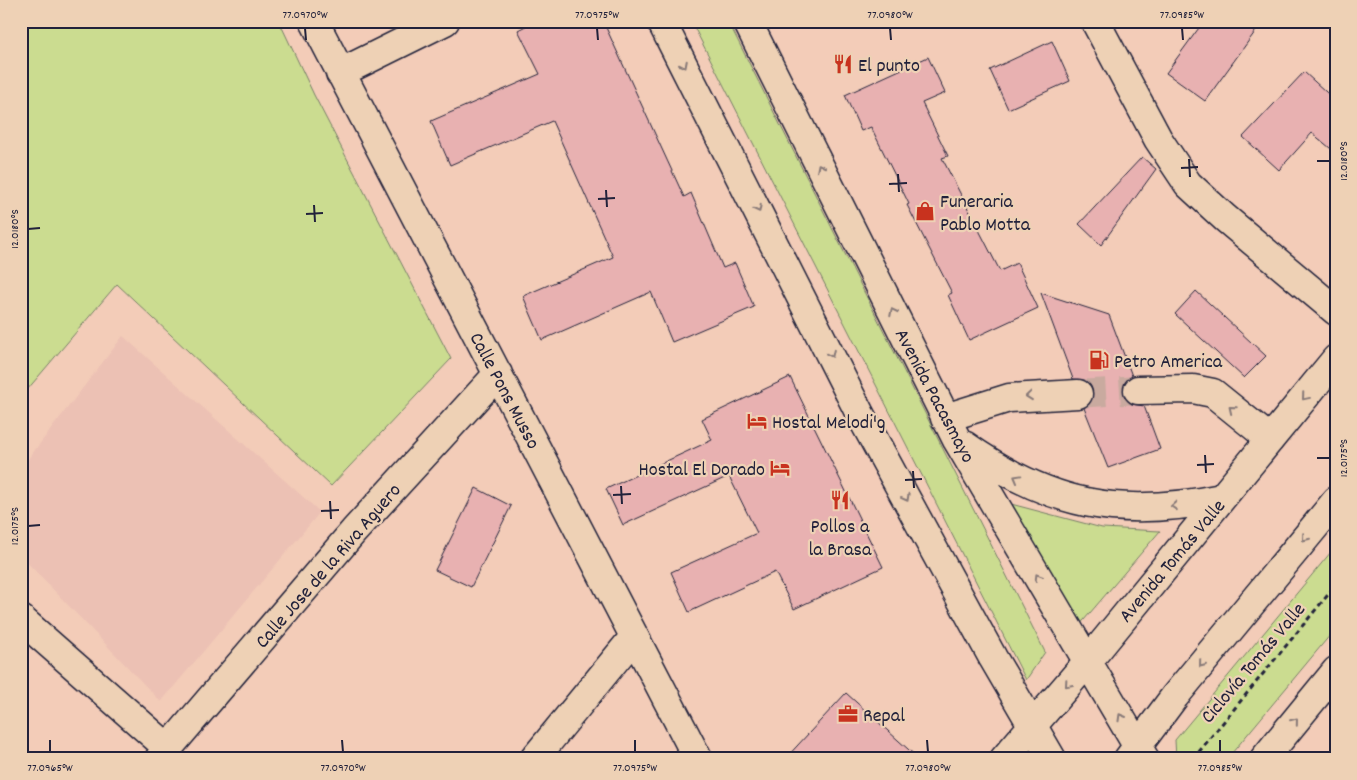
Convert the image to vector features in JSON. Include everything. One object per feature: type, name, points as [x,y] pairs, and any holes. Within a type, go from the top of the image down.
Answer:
[{"type":"main road","name":"Calle Pons Musso","points":[[314,21],[698,759]]},
{"type":"main road","points":[[340,73],[445,21]]},
{"type":"main road","points":[[661,21],[861,416],[1052,759]]},
{"type":"main road","name":"Avenida Pacasmayo","points":[[747,21],[951,429],[1089,660],[1137,755]]},
{"type":"main road","points":[[1095,21],[1158,139],[1188,184],[1225,218],[1336,311]]},
{"type":"main road","name":"Avenida Tomás Valle","points":[[1004,759],[1089,660],[1336,359]]},
{"type":"main road","name":"Calle Jose de la Riva Aguero","points":[[164,753],[354,531],[498,374]]},
{"type":"main road","points":[[1138,390],[1193,389],[1213,393],[1270,440]]},
{"type":"main road","points":[[1078,394],[1009,398],[951,429],[990,464],[1025,483],[1063,497],[1102,505],[1151,508],[1183,506],[1222,498]]},
{"type":"main road","points":[[1137,755],[1180,690],[1336,501]]},
{"type":"main road","points":[[21,619],[164,753]]},
{"type":"main road","points":[[534,759],[634,637]]},
{"type":"main road","points":[[1264,759],[1336,672]]},
{"type":"path","name":"Ciclovía Tomás Valle","points":[[1193,759],[1336,585]]},
{"type":"shaded area","points":[[123,336],[320,512],[161,702],[21,556],[21,468]]},
{"type":"green space","points":[[21,21],[279,21],[314,95],[451,359],[331,486],[117,284],[21,397]]},
{"type":"green space","points":[[691,21],[728,21],[1045,652],[1026,680]]},
{"type":"green space","points":[[1011,504],[1102,528],[1160,531],[1078,627]]},
{"type":"green space","points":[[1336,546],[1336,628],[1227,759],[1176,759],[1175,740]]},
{"type":"building","points":[[535,21],[603,21],[684,197],[691,193],[723,268],[735,263],[754,307],[672,342],[651,292],[542,340],[523,296],[613,257],[552,121],[450,165],[431,121],[540,74],[518,30]]},
{"type":"building","points":[[1204,21],[1263,21],[1205,101],[1166,73]]},
{"type":"building","points":[[1052,41],[1070,81],[1008,109],[990,70]]},
{"type":"building","points":[[928,57],[945,93],[922,103],[948,156],[942,158],[1000,271],[1017,263],[1038,308],[969,340],[948,295],[952,293],[907,205],[909,204],[871,127],[861,131],[845,95]]},
{"type":"building","points":[[1304,72],[1336,101],[1336,153],[1312,133],[1279,170],[1243,137]]},
{"type":"building","points":[[1142,157],[1156,169],[1101,245],[1079,224]]},
{"type":"building","points":[[1196,291],[1266,356],[1244,378],[1175,314]]},
{"type":"building","points":[[1041,293],[1109,315],[1132,376],[1124,383],[1122,391],[1124,398],[1131,404],[1144,406],[1160,449],[1108,468],[1084,408],[1092,401],[1094,393],[1091,386],[1085,380],[1073,379]]},
{"type":"building","points":[[790,377],[883,567],[794,609],[775,572],[689,612],[671,572],[757,533],[729,476],[623,525],[606,489],[712,440],[702,419]]},
{"type":"building","points":[[476,488],[511,506],[471,587],[435,570]]},
{"type":"building","name":"Repal","points":[[846,693],[919,759],[785,759]]},
{"type":"tunnel","points":[[1078,394],[1138,390]]},
{"type":"place","name":"El punto","points":[[843,64]]},
{"type":"place","name":"Funeraria Pablo Motta","points":[[925,211]]},
{"type":"place","name":"Petro America","points":[[1099,360]]},
{"type":"place","name":"Hostal Melodi'g","points":[[757,421]]},
{"type":"place","name":"Hostal El Dorado","points":[[780,468]]},
{"type":"place","name":"Pollos a la Brasa","points":[[840,500]]},
{"type":"place","name":"Repal","points":[[848,714]]}]
